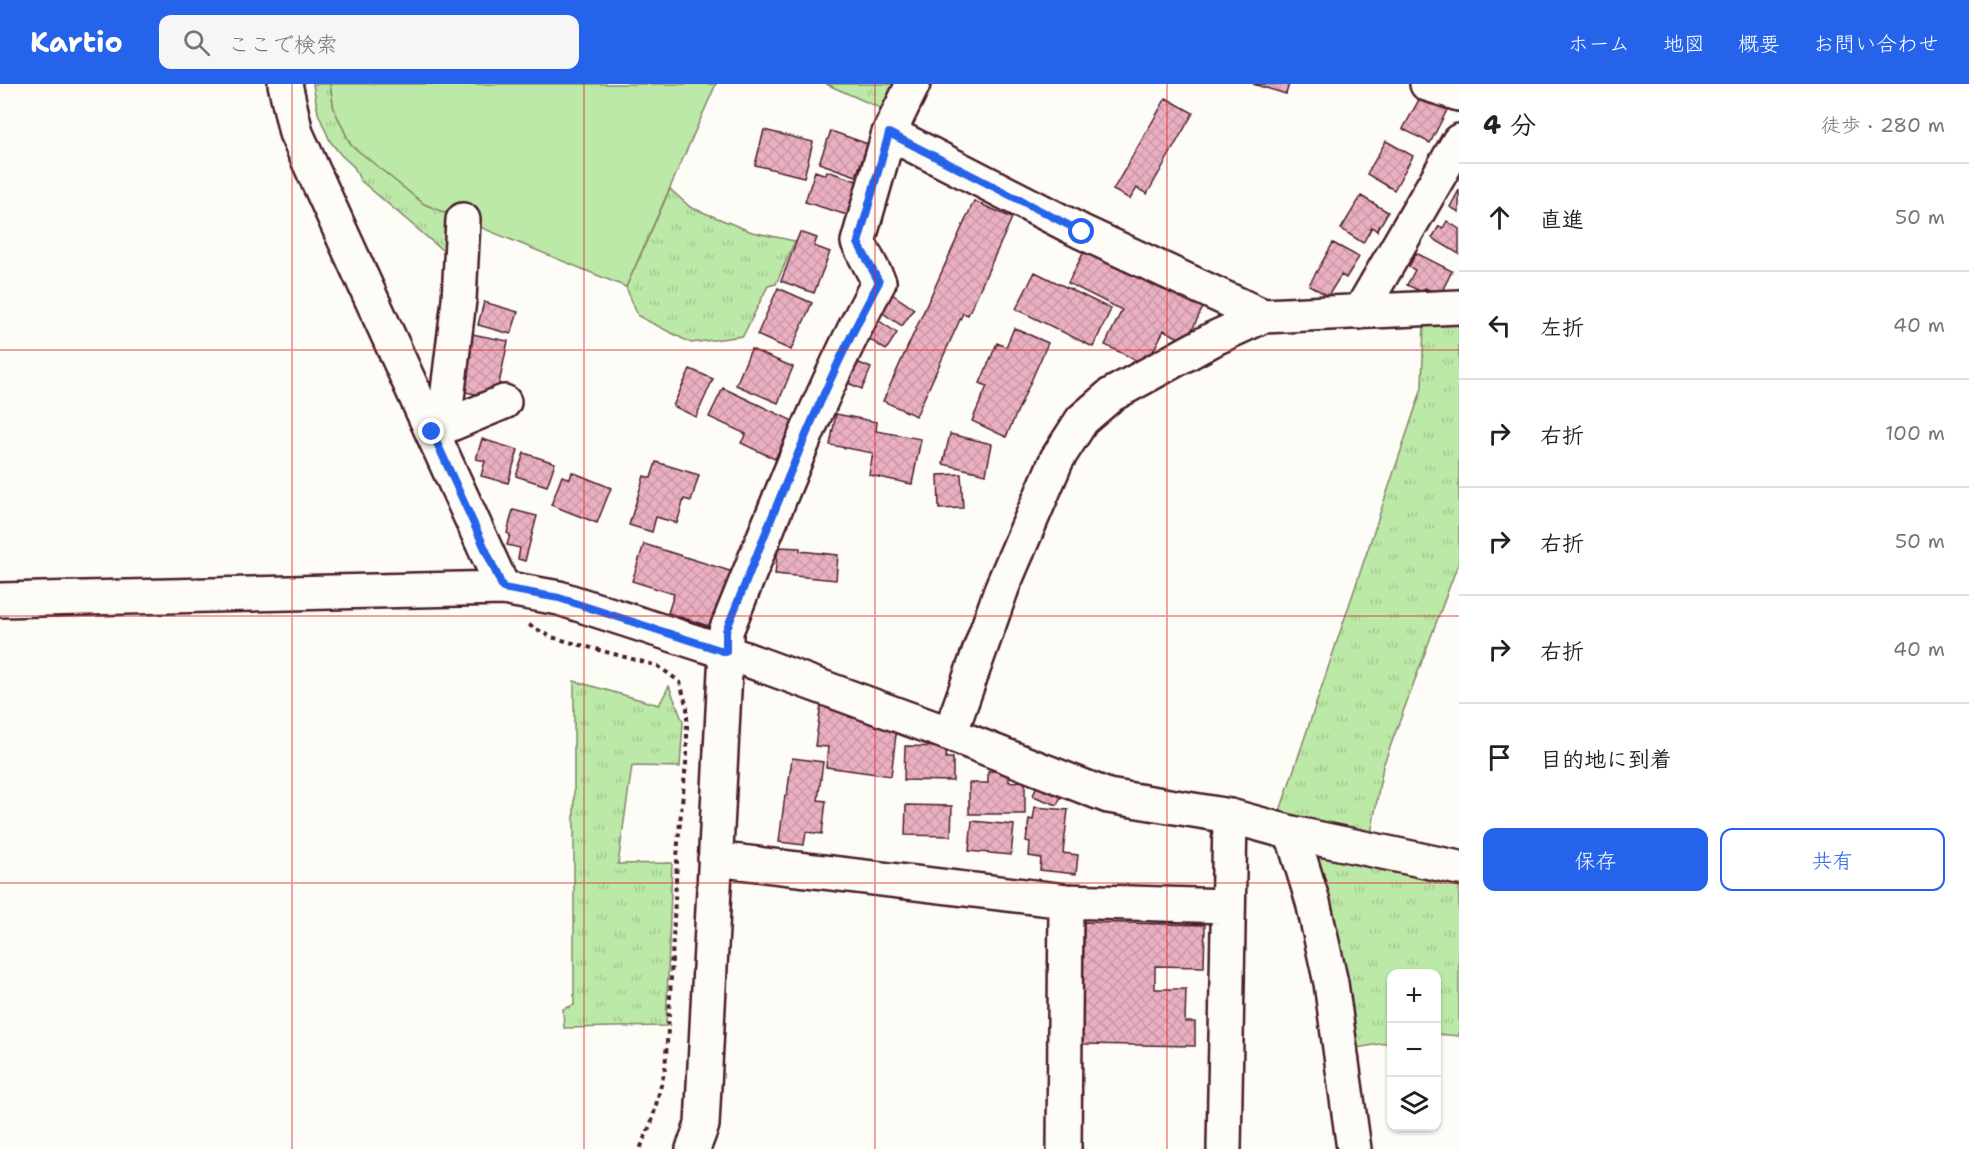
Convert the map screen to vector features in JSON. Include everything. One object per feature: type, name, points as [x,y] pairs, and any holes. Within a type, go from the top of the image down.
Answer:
[{"type":"street","points":[[285,84],[296,133],[503,588]]},
{"type":"street","points":[[693,1149],[702,1125],[726,631],[849,336],[879,282],[858,243],[889,133],[913,84]]},
{"type":"street","points":[[1427,84],[1459,94]]},
{"type":"street","points":[[889,133],[1082,232],[1263,316]]},
{"type":"street","points":[[1360,312],[1459,141]]},
{"type":"street","points":[[432,432],[446,407],[459,300],[463,220]]},
{"type":"street","points":[[950,734],[1003,585],[1057,459],[1082,420],[1111,395],[1215,338],[1263,316],[1459,307]]},
{"type":"street","points":[[432,432],[504,402]]},
{"type":"street","points":[[0,600],[503,588],[559,598],[726,652],[1108,795],[1230,816],[1292,833],[1459,868]]},
{"type":"street","points":[[1224,1149],[1230,816]]},
{"type":"street","points":[[1292,833],[1313,902],[1331,983],[1354,1149]]},
{"type":"street","points":[[715,859],[1066,901],[1228,906]]},
{"type":"street","points":[[1064,1149],[1066,901]]},
{"type":"path","points":[[503,588],[519,617],[536,630],[551,637],[658,666],[680,682],[687,708],[687,754],[678,842],[664,1069],[652,1120],[640,1149]]},
{"type":"green space","points":[[313,84],[330,84],[334,109],[351,145],[453,216],[454,260],[360,180],[354,167],[330,141],[318,113]]},
{"type":"green space","points":[[330,84],[716,84],[626,287],[424,204],[351,145],[334,109]]},
{"type":"green space","points":[[826,84],[902,84],[891,113]]},
{"type":"green space","points":[[670,189],[690,207],[752,232],[795,241],[776,284],[768,286],[743,336],[691,343],[638,316],[626,287]]},
{"type":"green space","points":[[1424,321],[1459,321],[1459,561],[1383,766],[1370,840],[1277,820],[1422,388]]},
{"type":"green space","points":[[574,681],[659,705],[669,686],[683,722],[680,767],[632,766],[618,864],[672,863],[666,1026],[564,1028],[563,1009],[574,1005]]},
{"type":"green space","points":[[1309,848],[1459,879],[1459,1036],[1441,1034],[1441,969],[1387,969],[1387,1043],[1345,1050]]},
{"type":"building","points":[[1253,84],[1289,84],[1286,94]]},
{"type":"building","points":[[1421,96],[1447,110],[1430,143],[1403,129]]},
{"type":"building","points":[[1166,98],[1193,113],[1147,194],[1137,188],[1130,199],[1113,190]]},
{"type":"building","points":[[764,130],[813,142],[804,177],[755,165]]},
{"type":"building","points":[[831,131],[868,144],[856,176],[819,163]]},
{"type":"building","points":[[1386,141],[1413,156],[1394,190],[1367,174]]},
{"type":"building","points":[[815,171],[826,175],[827,171],[857,181],[847,215],[805,202]]},
{"type":"building","points":[[1459,190],[1459,212],[1450,207]]},
{"type":"building","points":[[1361,196],[1388,212],[1377,231],[1372,227],[1363,243],[1341,229]]},
{"type":"building","points":[[974,201],[1012,218],[968,315],[963,313],[916,416],[883,401]]},
{"type":"building","points":[[1447,221],[1459,229],[1459,254],[1432,238],[1439,226],[1443,228]]},
{"type":"building","points":[[800,232],[817,238],[814,246],[830,252],[814,293],[781,281]]},
{"type":"building","points":[[1333,243],[1359,257],[1346,278],[1341,275],[1328,296],[1309,285]]},
{"type":"building","points":[[1088,244],[1206,301],[1186,342],[1164,330],[1146,365],[1105,345],[1122,310],[1068,283]]},
{"type":"building","points":[[1416,253],[1452,271],[1440,295],[1425,288],[1422,292],[1407,285],[1415,270],[1409,267]]},
{"type":"building","points":[[1035,272],[1111,309],[1093,347],[1016,309]]},
{"type":"building","points":[[778,288],[812,303],[791,350],[757,335]]},
{"type":"building","points":[[892,294],[914,309],[902,326],[880,311]]},
{"type":"building","points":[[484,302],[518,312],[511,334],[478,325]]},
{"type":"building","points":[[875,318],[897,333],[886,350],[863,335]]},
{"type":"building","points":[[1014,328],[1048,343],[1006,437],[972,421],[987,386],[980,383],[997,343],[1006,347]]},
{"type":"building","points":[[472,334],[508,341],[496,398],[460,391]]},
{"type":"building","points":[[751,349],[793,367],[778,403],[736,385]]},
{"type":"building","points":[[852,360],[871,368],[862,389],[843,381]]},
{"type":"building","points":[[690,369],[713,379],[696,417],[673,406]]},
{"type":"building","points":[[723,388],[793,421],[775,459],[741,443],[746,434],[709,417]]},
{"type":"building","points":[[836,414],[877,422],[876,431],[921,439],[912,484],[869,475],[873,453],[830,445]]},
{"type":"building","points":[[950,434],[992,444],[986,474],[943,464]]},
{"type":"building","points":[[482,439],[518,450],[508,483],[481,476],[485,461],[476,459]]},
{"type":"building","points":[[524,453],[555,463],[547,486],[516,476]]},
{"type":"building","points":[[656,462],[699,475],[691,501],[684,499],[677,523],[656,517],[652,532],[629,525],[644,476],[651,478]]},
{"type":"building","points":[[572,472],[611,488],[597,523],[551,505],[562,476],[570,479]]},
{"type":"building","points":[[961,474],[963,508],[939,509],[938,475]]},
{"type":"building","points":[[513,510],[537,516],[525,561],[518,559],[520,548],[507,545],[510,535],[507,533]]},
{"type":"building","points":[[644,544],[733,572],[715,628],[668,613],[674,594],[632,581]]},
{"type":"building","points":[[778,547],[800,548],[800,551],[838,555],[836,580],[775,574]]},
{"type":"building","points":[[821,704],[850,711],[849,717],[897,726],[891,776],[826,767],[828,747],[815,746]]},
{"type":"building","points":[[905,746],[947,747],[946,758],[953,758],[953,781],[904,780]]},
{"type":"building","points":[[792,758],[823,762],[818,800],[826,801],[822,834],[806,832],[804,845],[779,842]]},
{"type":"building","points":[[988,771],[1009,771],[1009,782],[1025,781],[1025,814],[969,814],[969,783],[988,783]]},
{"type":"building","points":[[1038,782],[1063,792],[1057,805],[1033,796]]},
{"type":"building","points":[[906,805],[952,806],[951,836],[905,835]]},
{"type":"building","points":[[1035,807],[1068,810],[1063,853],[1078,855],[1076,874],[1040,870],[1041,858],[1029,856],[1030,842],[1026,841],[1029,819],[1033,820]]},
{"type":"building","points":[[972,821],[1014,825],[1011,855],[969,851]]},
{"type":"building","points":[[1084,922],[1205,925],[1204,967],[1155,966],[1155,989],[1186,989],[1185,1022],[1195,1022],[1195,1046],[1081,1044]]},
{"type":"route","points":[[432,432],[503,588],[559,598],[726,652],[726,631],[796,459],[849,336],[879,282],[858,243],[889,133],[1082,232]]}]
